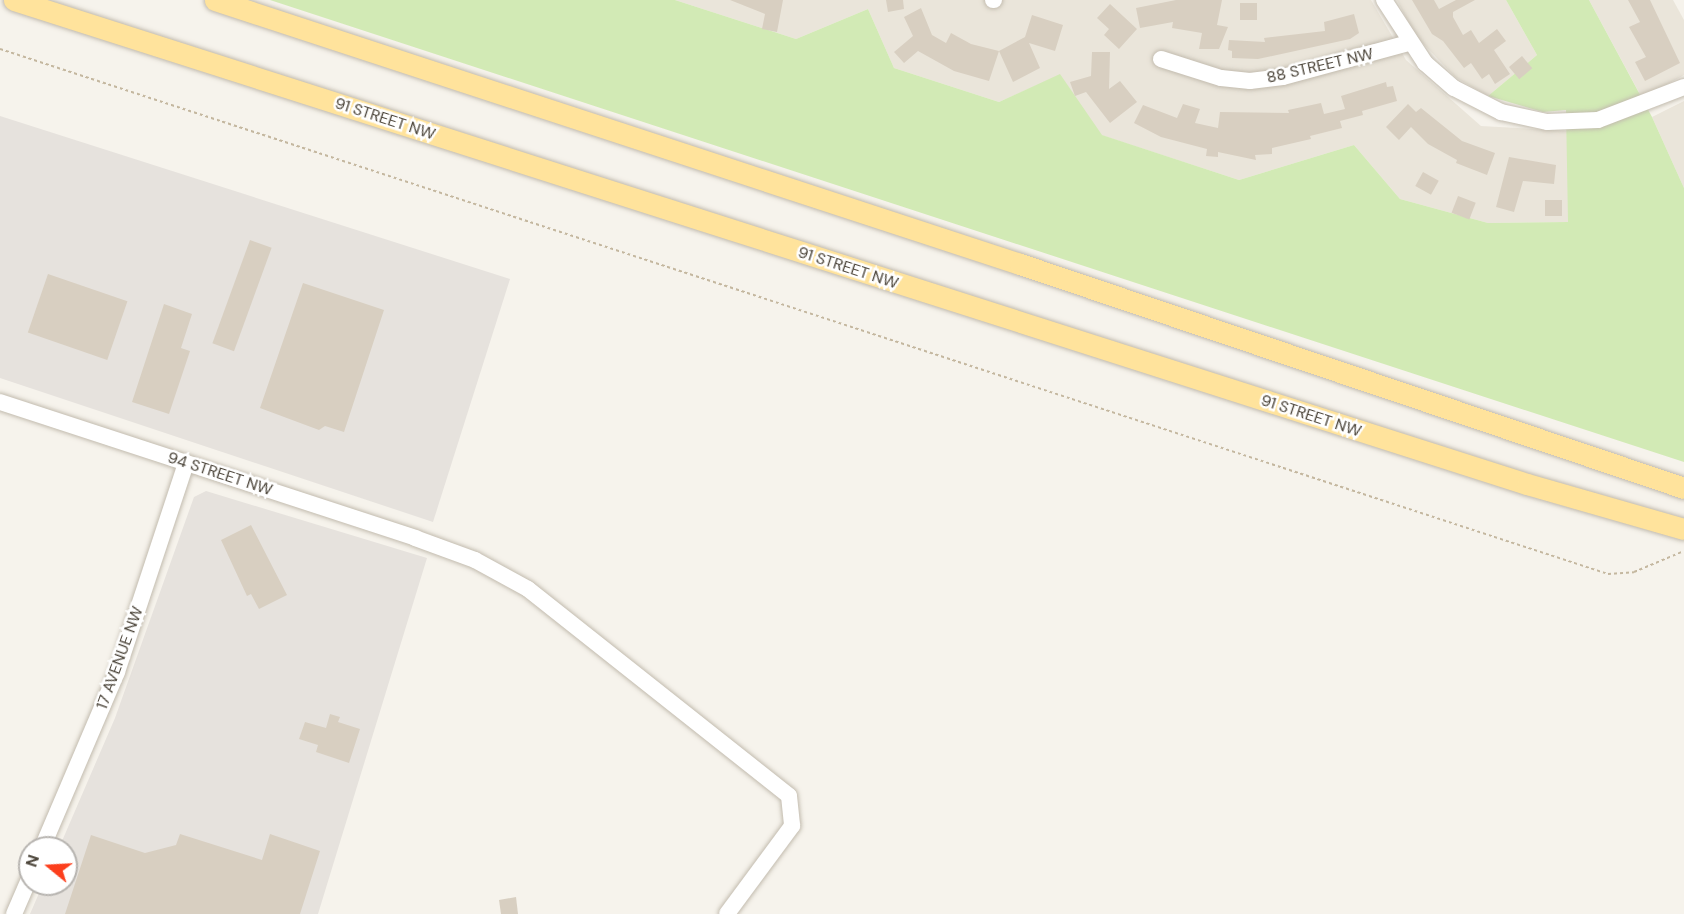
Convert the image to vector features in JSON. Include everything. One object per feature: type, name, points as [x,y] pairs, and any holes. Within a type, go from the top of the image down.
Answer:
[{"type":"main road","name":"91 STREET NW","points":[[14,0],[1527,484],[1684,529]]},
{"type":"main road","points":[[215,0],[1020,264],[1684,488]]},
{"type":"street","points":[[1384,0],[1408,43],[1438,75],[1474,100],[1501,112],[1547,122],[1583,122],[1615,116],[1684,87]]},
{"type":"street","name":"88 STREET NW","points":[[1161,59],[1221,78],[1250,81],[1283,77],[1408,43]]},
{"type":"street","name":"94 STREET NW","points":[[0,402],[440,547],[502,572],[528,589],[789,796],[794,809],[788,834],[727,914]]},
{"type":"street","name":"17 AVENUE NW","points":[[47,836],[117,672],[186,463]]},
{"type":"street","points":[[14,914],[22,896]]},
{"type":"path","points":[[0,49],[1608,574],[1634,572],[1684,551]]},
{"type":"shaded area","points":[[675,0],[1371,0],[1406,60],[1481,126],[1568,131],[1568,222],[1488,223],[1400,199],[1354,145],[1239,180],[1101,135],[1060,75],[999,102],[894,68],[868,9],[796,39]]},
{"type":"shaded area","points":[[1397,0],[1506,0],[1537,55],[1488,96],[1455,77],[1415,35]]},
{"type":"shaded area","points":[[1589,0],[1673,0],[1684,20],[1684,75],[1642,98]]},
{"type":"shaded area","points":[[1684,101],[1684,188],[1652,117]]},
{"type":"shaded area","points":[[0,116],[510,279],[433,522],[0,378]]},
{"type":"shaded area","points":[[206,491],[427,558],[318,914],[30,914],[38,896],[78,896],[78,836],[64,836],[115,718],[194,497]]},
{"type":"green space","points":[[270,0],[675,0],[796,39],[868,9],[894,68],[999,102],[1060,74],[1102,135],[1239,180],[1354,145],[1400,199],[1488,223],[1568,222],[1566,110],[1543,112],[1488,96],[1537,55],[1506,0],[1589,0],[1652,117],[1684,188],[1684,462]]},
{"type":"building","points":[[730,0],[783,0],[777,32],[762,29],[765,14]]},
{"type":"building","points":[[886,0],[903,0],[904,9],[888,12]]},
{"type":"building","points":[[1176,0],[1222,0],[1217,25],[1228,27],[1219,49],[1199,49],[1202,33],[1172,28],[1173,22],[1140,28],[1136,8]]},
{"type":"building","points":[[1412,0],[1434,0],[1439,9],[1456,0],[1475,0],[1453,12],[1453,17],[1463,35],[1471,30],[1479,43],[1497,29],[1506,41],[1494,50],[1510,74],[1495,84],[1489,74],[1482,79],[1471,63],[1464,68],[1443,41],[1432,34]]},
{"type":"building","points":[[1628,0],[1650,0],[1680,63],[1645,81],[1635,62],[1646,57],[1629,27],[1640,22]]},
{"type":"building","points":[[1240,3],[1257,3],[1257,20],[1240,20]]},
{"type":"building","points":[[1110,4],[1137,29],[1119,49],[1104,35],[1109,29],[1097,18]]},
{"type":"building","points":[[921,8],[932,35],[946,43],[951,33],[971,44],[999,51],[989,81],[954,71],[918,51],[904,63],[894,52],[913,36],[904,17]]},
{"type":"building","points":[[1354,14],[1359,33],[1350,39],[1258,59],[1232,58],[1232,51],[1228,50],[1229,40],[1265,42],[1264,38],[1325,31],[1324,22]]},
{"type":"building","points":[[1032,15],[1063,25],[1055,51],[1029,43],[1040,68],[1013,82],[999,51],[1025,37]]},
{"type":"building","points":[[1092,52],[1110,52],[1109,89],[1120,81],[1137,102],[1110,123],[1086,92],[1075,96],[1070,82],[1091,76]]},
{"type":"building","points":[[1522,56],[1532,68],[1519,79],[1509,67]]},
{"type":"building","points":[[1386,82],[1387,87],[1393,86],[1397,101],[1362,111],[1363,115],[1340,121],[1342,128],[1310,136],[1311,139],[1272,148],[1272,154],[1255,155],[1256,160],[1218,152],[1218,157],[1206,156],[1207,149],[1161,137],[1134,123],[1143,105],[1177,118],[1183,104],[1200,109],[1195,123],[1218,128],[1220,112],[1289,113],[1288,110],[1321,103],[1324,114],[1345,109],[1341,96]]},
{"type":"building","points":[[1408,104],[1416,112],[1421,108],[1462,141],[1495,153],[1487,175],[1456,163],[1457,160],[1428,144],[1411,127],[1399,140],[1386,127]]},
{"type":"building","points":[[1509,157],[1556,165],[1554,184],[1523,181],[1514,212],[1496,207]]},
{"type":"building","points":[[1423,172],[1439,181],[1431,195],[1415,186]]},
{"type":"building","points":[[1458,196],[1476,203],[1469,220],[1452,213]]},
{"type":"building","points":[[1545,200],[1562,200],[1562,216],[1545,216]]},
{"type":"building","points":[[250,240],[272,248],[234,351],[212,343]]},
{"type":"building","points":[[48,274],[127,301],[107,360],[28,333]]},
{"type":"building","points":[[303,283],[384,310],[344,432],[325,426],[319,430],[260,408]]},
{"type":"building","points":[[164,304],[192,314],[181,348],[190,351],[169,414],[132,402]]},
{"type":"building","points":[[251,525],[287,595],[259,609],[251,594],[247,596],[221,540]]},
{"type":"building","points":[[330,714],[340,717],[338,722],[360,729],[349,763],[316,752],[318,745],[299,739],[305,722],[326,728]]},
{"type":"building","points":[[180,834],[262,860],[270,834],[320,851],[300,914],[65,914],[71,896],[78,896],[78,874],[91,835],[145,853],[176,845]]},
{"type":"building","points":[[516,897],[518,914],[501,914],[499,900]]}]
